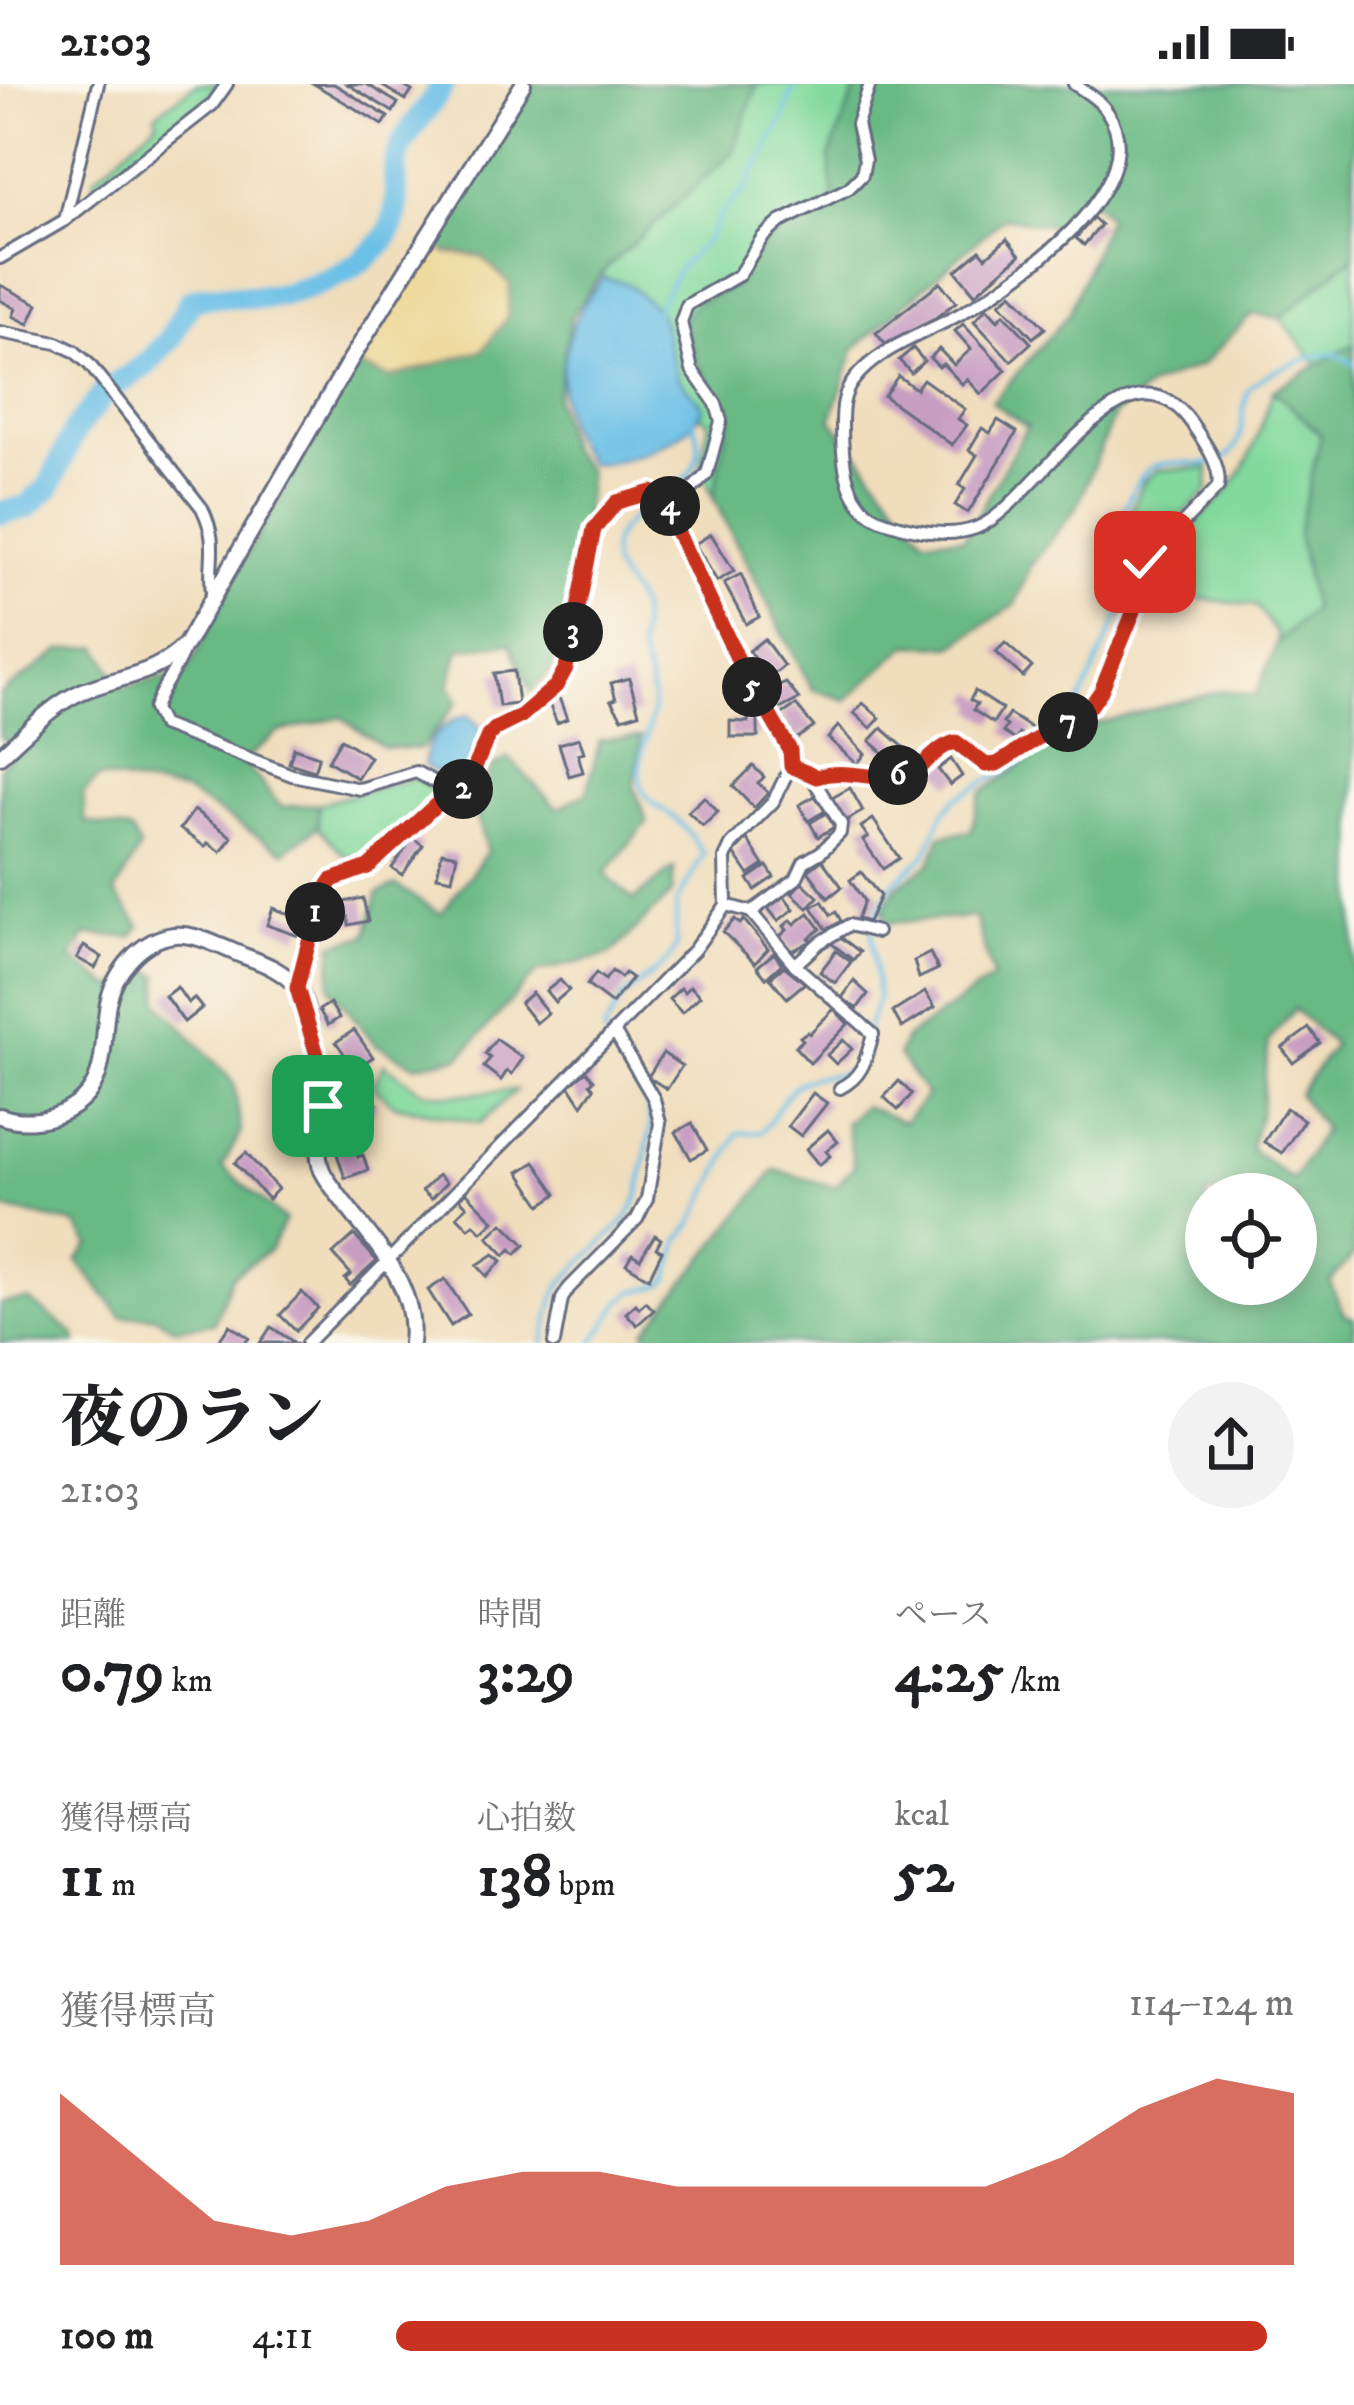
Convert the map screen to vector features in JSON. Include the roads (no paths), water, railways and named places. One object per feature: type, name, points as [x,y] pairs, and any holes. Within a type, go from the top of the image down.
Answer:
[{"type":"street","points":[[65,220],[98,84]]},
{"type":"street","points":[[0,259],[65,220],[212,105],[227,84]]},
{"type":"street","points":[[1,754],[62,703],[81,692],[150,671],[172,659],[186,644],[358,348],[523,84]]},
{"type":"street","points":[[667,502],[707,474],[721,421],[716,404],[692,370],[681,322],[687,304],[739,275],[762,238],[780,222],[849,188],[862,175],[865,160],[857,124],[870,84]]},
{"type":"street","points":[[811,776],[908,774],[947,743],[956,742],[986,765],[997,764],[1081,713],[1101,691],[1134,611],[1136,584],[1145,562],[1218,488],[1211,456],[1179,408],[1165,399],[1145,397],[1116,404],[1079,430],[1009,507],[979,527],[952,533],[907,529],[874,518],[860,508],[850,491],[842,403],[851,383],[863,370],[992,293],[1069,233],[1091,212],[1110,179],[1119,150],[1115,128],[1108,112],[1074,84]]},
{"type":"street","points":[[0,332],[57,343],[74,351],[100,378],[202,508],[212,529],[213,602]]},
{"type":"street","points":[[307,1343],[389,1261],[694,950],[726,905],[725,858],[731,844],[773,802],[791,766],[790,750],[741,666],[667,502],[652,492],[617,502],[594,529],[566,668],[556,686],[521,716],[495,729],[467,786],[451,791],[368,867],[348,872],[324,889],[312,921],[297,988],[324,1078],[320,1166],[389,1261],[410,1314],[412,1343]]},
{"type":"street","points":[[186,644],[177,671],[154,709],[161,725],[292,775],[360,789],[416,772],[451,791]]},
{"type":"street","points":[[751,912],[796,879],[804,862],[840,832],[842,824],[811,776],[791,766]]},
{"type":"street","points":[[726,905],[751,912],[795,965],[867,1030],[862,1071],[840,1088]]},
{"type":"street","points":[[795,965],[849,925],[872,930]]},
{"type":"street","points":[[0,1116],[33,1121],[80,1104],[96,1086],[104,1066],[108,1001],[118,974],[134,955],[172,935],[196,938],[261,962],[297,988]]},
{"type":"street","points":[[554,1343],[562,1299],[569,1288],[638,1219],[647,1199],[660,1123],[654,1099],[614,1031]]},
{"type":"water","points":[[603,278],[626,283],[659,311],[677,377],[703,406],[697,419],[671,440],[637,455],[590,464],[564,413],[562,375],[576,318]]},
{"type":"water","points":[[468,715],[482,729],[467,769],[453,783],[424,765],[425,756],[438,733]]},
{"type":"waterway","points":[[0,513],[27,507],[49,487],[75,430],[106,391],[147,364],[170,339],[190,301],[283,295],[335,276],[369,256],[391,227],[396,210],[399,152],[443,84]]},
{"type":"waterway","points":[[655,311],[678,269],[744,191],[784,117],[794,84]]},
{"type":"waterway","points":[[1076,711],[1121,611],[1112,549],[1122,514],[1145,473],[1164,464],[1211,463],[1231,453],[1239,439],[1248,391],[1275,371],[1329,354],[1354,364]]},
{"type":"waterway","points":[[543,1343],[562,1282],[627,1219],[639,1195],[651,1126],[646,1102],[604,1031],[622,998],[667,962],[676,947],[676,904],[704,854],[684,827],[649,799],[642,787],[640,768],[653,697],[640,651],[638,604],[612,561],[615,539],[625,526],[672,490],[696,460],[698,442],[691,419]]},
{"type":"waterway","points":[[593,1343],[620,1302],[632,1292],[660,1286],[669,1279],[680,1239],[693,1223],[738,1133],[761,1132],[787,1095],[805,1080],[853,1068],[878,999],[872,935],[875,918],[891,886],[925,855],[944,812],[955,799],[1057,741],[1071,721]]}]
